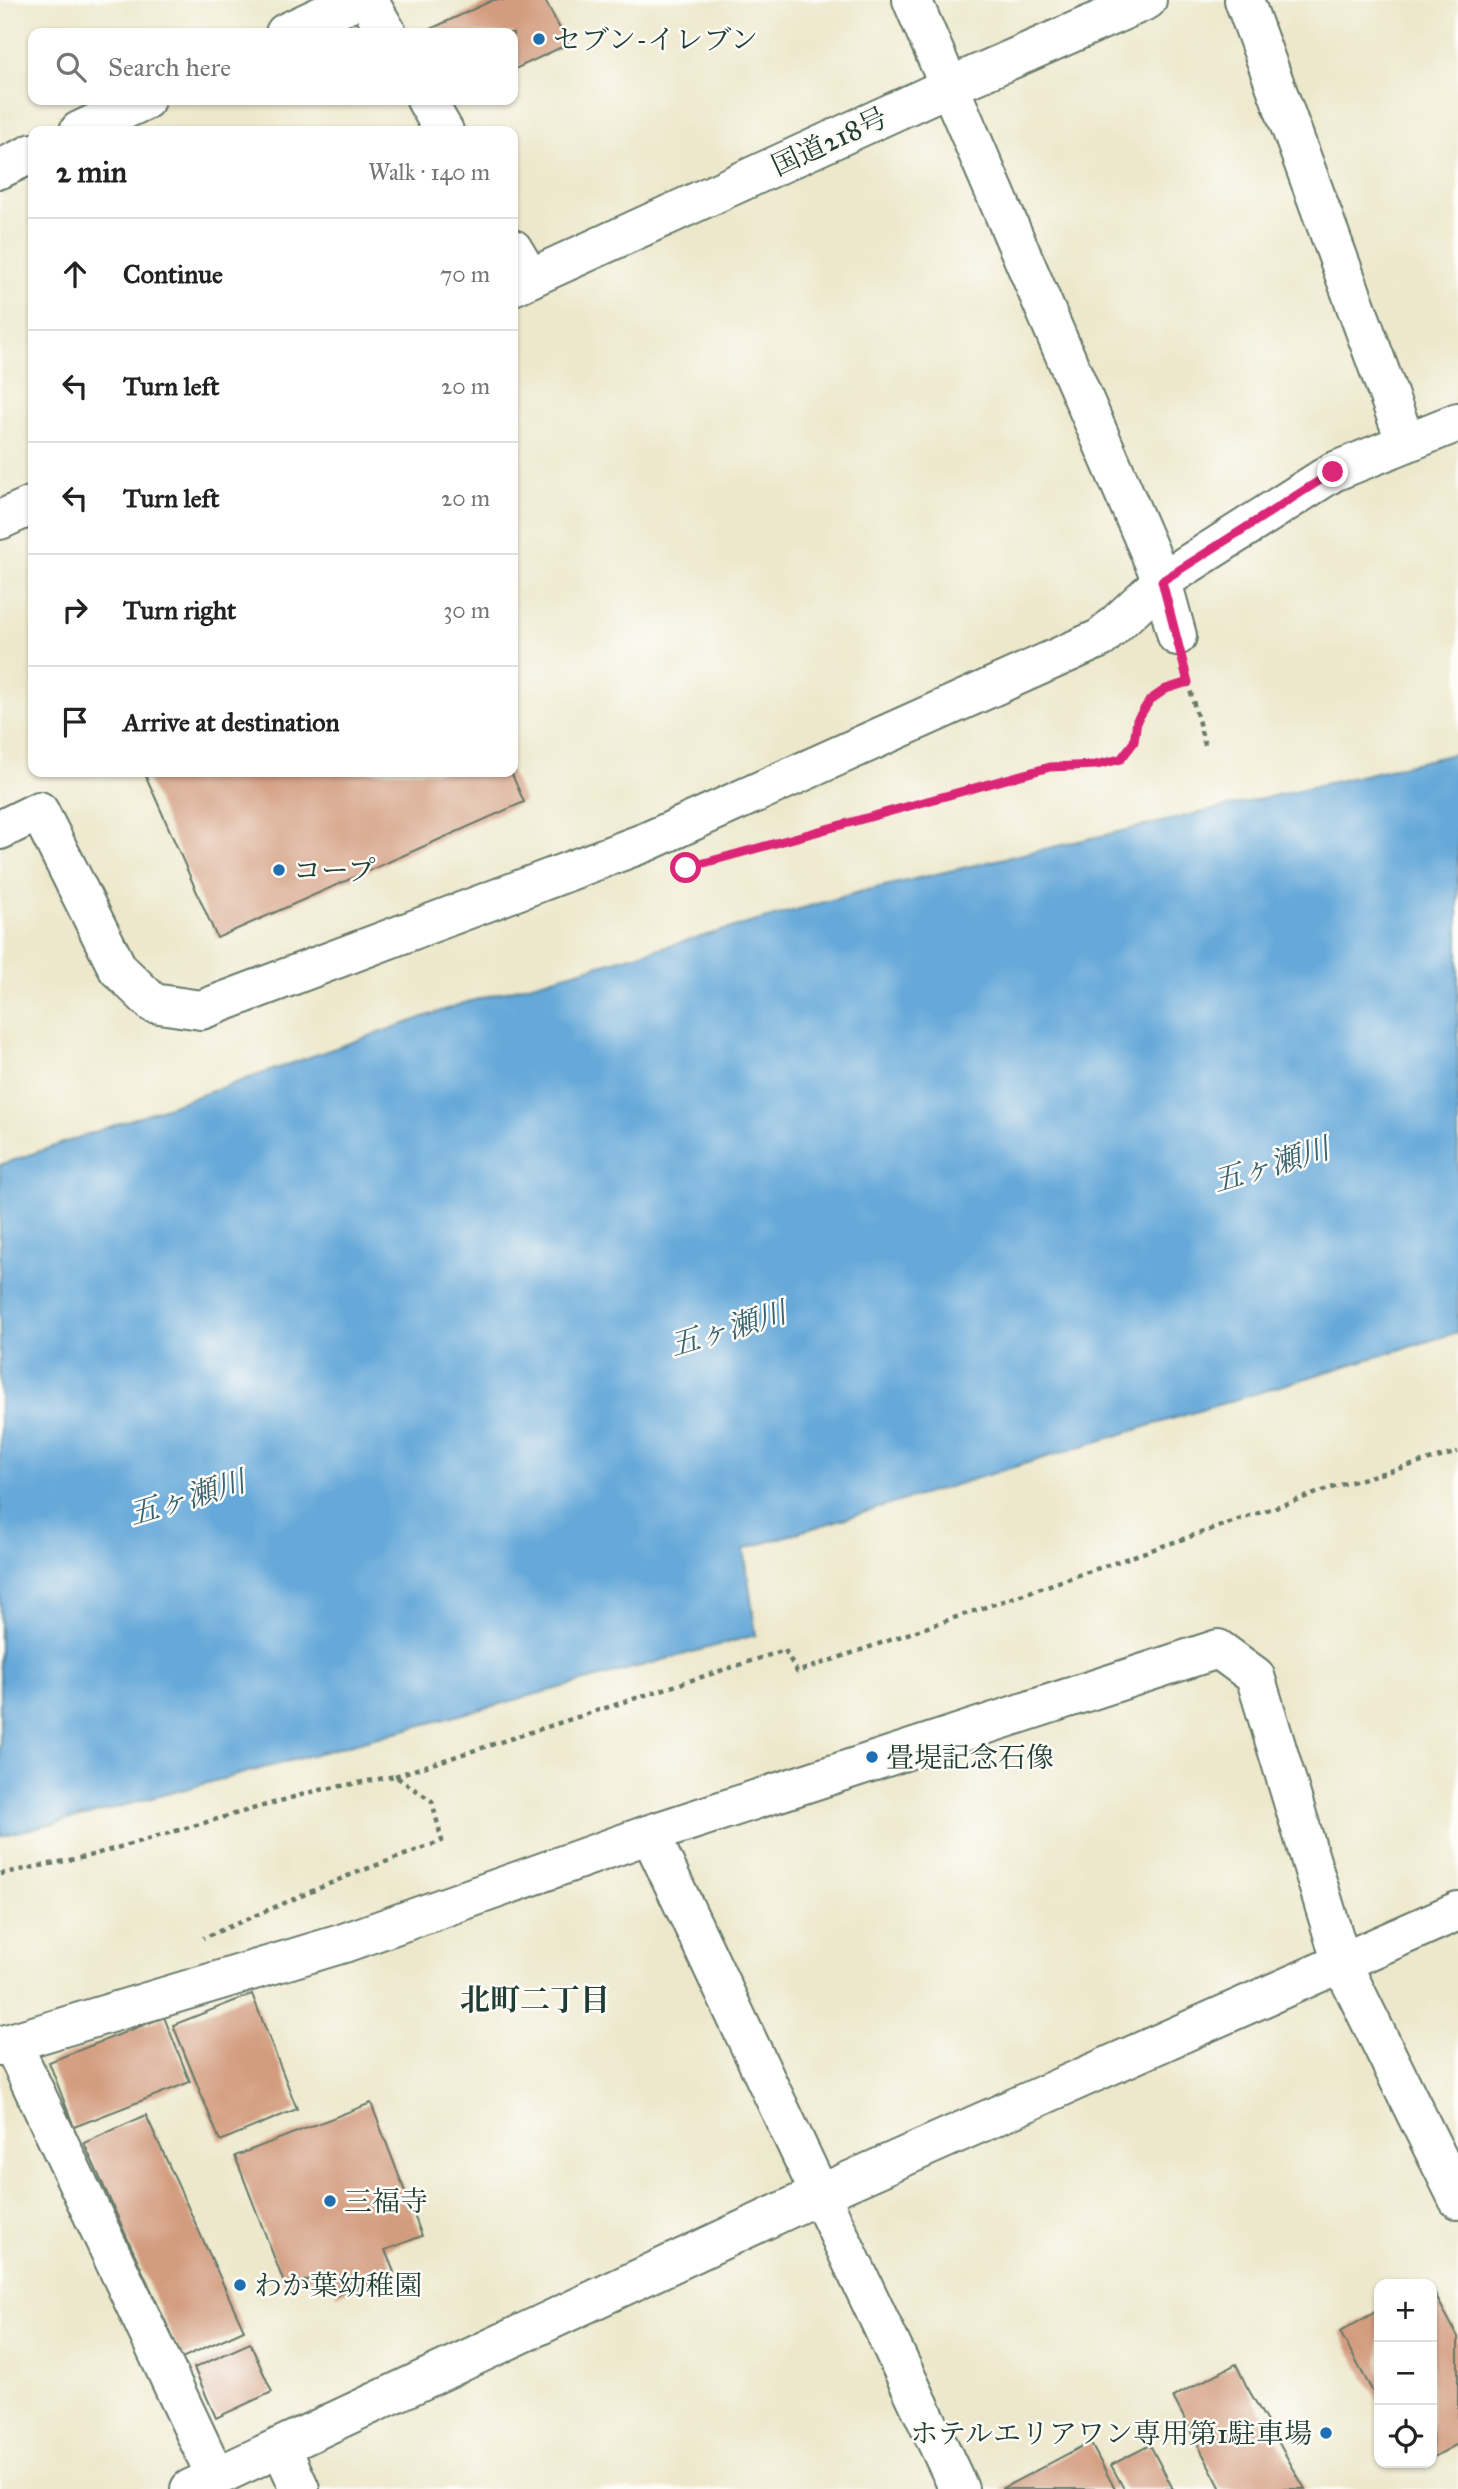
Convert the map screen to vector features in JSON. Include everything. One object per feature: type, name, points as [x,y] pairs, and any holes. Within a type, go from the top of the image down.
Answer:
[{"type":"main road","points":[[296,28],[355,0]]},
{"type":"main road","points":[[368,0],[384,28]]},
{"type":"main road","points":[[912,0],[1162,581],[1177,636]]},
{"type":"main road","name":"国道218号","points":[[518,271],[1147,0]]},
{"type":"main road","points":[[1244,0],[1406,443]]},
{"type":"main road","points":[[90,126],[134,105]]},
{"type":"main road","points":[[429,105],[441,126]]},
{"type":"main road","points":[[0,169],[28,155]]},
{"type":"main road","points":[[0,830],[39,811],[118,970],[153,1003],[201,1010],[658,837],[1101,638],[1162,581],[1333,472],[1458,422]]},
{"type":"main road","points":[[0,520],[28,507]]},
{"type":"main road","points":[[1458,1911],[1342,1964],[820,2194],[203,2483],[6,2045],[344,1943],[650,1834],[1218,1650],[1255,1676],[1342,1964],[1458,2199]]},
{"type":"main road","points":[[650,1834],[959,2489]]},
{"type":"main road","points":[[281,2446],[300,2489]]},
{"type":"path","points":[[1177,636],[1205,746]]},
{"type":"path","points":[[712,860],[1050,767],[1096,765],[1121,759],[1134,742],[1137,720],[1150,700],[1166,689],[1188,682]]},
{"type":"path","points":[[0,1874],[85,1857],[315,1791],[395,1776],[785,1650],[797,1672],[1340,1485],[1458,1452]]},
{"type":"path","points":[[193,1942],[345,1877],[442,1841],[432,1801],[395,1776]]},
{"type":"water","name":"五ヶ瀬川","points":[[1458,753],[1458,1332],[744,1549],[756,1635],[89,1815],[0,1836],[0,1165],[464,1003],[863,891]]},
{"type":"building","name":"セブン-イレブン","points":[[493,0],[545,0],[568,44],[518,68],[518,28],[433,28]]},
{"type":"building","name":"コープ","points":[[146,777],[513,777],[524,802],[217,938]]},
{"type":"building","points":[[252,1994],[297,2109],[220,2141],[173,2025]]},
{"type":"building","points":[[164,2017],[190,2082],[74,2127],[49,2062]]},
{"type":"building","points":[[371,2103],[422,2236],[385,2250],[394,2272],[337,2295],[329,2272],[286,2288],[235,2156]]},
{"type":"building","points":[[146,2115],[244,2330],[182,2358],[84,2143]]},
{"type":"building","points":[[1437,2298],[1458,2337],[1458,2444],[1437,2455]]},
{"type":"building","points":[[1374,2313],[1374,2394],[1340,2332]]},
{"type":"building","points":[[250,2343],[272,2392],[216,2418],[194,2368]]},
{"type":"building","points":[[1236,2364],[1305,2489],[1221,2489],[1173,2397]]},
{"type":"building","points":[[1090,2442],[1115,2489],[1001,2489]]},
{"type":"building","points":[[1150,2445],[1173,2489],[1124,2489],[1111,2465]]},
{"type":"place","name":"セブン-イレブン","points":[[539,39]]},
{"type":"place","name":"コープ","points":[[279,870]]},
{"type":"place","name":"畳堤記念石像","points":[[872,1757]]},
{"type":"place","name":"三福寺","points":[[330,2201]]},
{"type":"place","name":"わか葉幼稚園","points":[[240,2285]]},
{"type":"place","name":"ホテルエリアワン専用第1駐車場","points":[[1326,2433]]},
{"type":"district","name":"北町二丁目","points":[[535,2000]]},
{"type":"route","points":[[686,868],[1050,767],[1096,765],[1121,759],[1134,742],[1137,720],[1150,700],[1166,689],[1188,682],[1162,581],[1333,472]]}]
